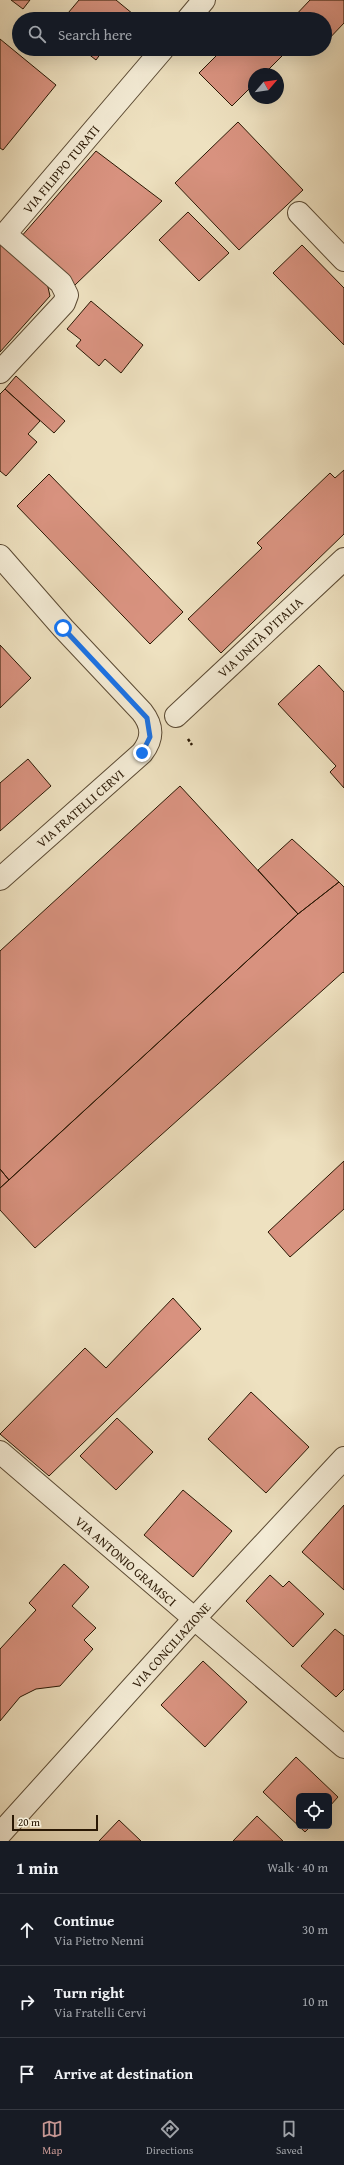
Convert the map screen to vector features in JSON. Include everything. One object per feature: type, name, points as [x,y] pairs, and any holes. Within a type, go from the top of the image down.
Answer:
[{"type":"street","points":[[194,12],[204,0]]},
{"type":"street","name":"VIA FILIPPO TURATI","points":[[0,372],[64,303],[67,294],[61,283],[5,234],[157,56]]},
{"type":"street","points":[[299,213],[344,260]]},
{"type":"street","name":"VIA FRATELLI CERVI","points":[[0,556],[63,628],[142,712],[147,718],[151,731],[148,744],[142,753],[0,879]]},
{"type":"street","name":"VIA UNITÀ D'ITALIA","points":[[176,716],[344,558]]},
{"type":"street","name":"VIA ANTONIO GRAMSCI","points":[[0,1452],[344,1748]]},
{"type":"street","name":"VIA CONCILIAZIONE","points":[[0,1834],[194,1619],[344,1458]]},
{"type":"path","points":[[187,736],[192,745]]},
{"type":"building","points":[[11,0],[30,0],[23,9]]},
{"type":"building","points":[[79,0],[116,0],[131,12],[69,12]]},
{"type":"building","points":[[310,0],[344,0],[344,23],[332,36],[332,12],[299,12]]},
{"type":"building","points":[[0,39],[12,49],[12,56],[21,56],[56,85],[3,150],[0,148]]},
{"type":"building","points":[[91,56],[99,56],[96,60]]},
{"type":"building","points":[[216,56],[282,56],[270,68],[248,68],[248,90],[232,106],[199,73]]},
{"type":"building","points":[[238,122],[303,190],[239,250],[175,183]]},
{"type":"building","points":[[96,151],[162,201],[75,285],[20,238]]},
{"type":"building","points":[[188,212],[229,253],[199,281],[159,240]]},
{"type":"building","points":[[0,241],[47,283],[50,296],[0,352]]},
{"type":"building","points":[[302,245],[344,288],[344,345],[273,273]]},
{"type":"building","points":[[91,301],[143,345],[121,373],[105,359],[99,366],[76,346],[81,340],[67,329]]},
{"type":"building","points":[[16,376],[65,421],[54,433],[5,389]]},
{"type":"building","points":[[5,389],[40,421],[28,434],[37,442],[6,476],[0,471],[0,394]]},
{"type":"building","points":[[344,470],[344,534],[221,653],[188,619],[262,548],[257,543],[330,473],[335,478]]},
{"type":"building","points":[[49,474],[183,612],[150,644],[17,506]]},
{"type":"building","points":[[0,645],[31,678],[0,708]]},
{"type":"building","points":[[319,665],[344,692],[344,788],[330,772],[336,766],[278,704]]},
{"type":"building","points":[[28,759],[51,786],[0,831],[0,783]]},
{"type":"building","points":[[180,786],[298,914],[9,1180],[0,1169],[0,951]]},
{"type":"building","points":[[292,839],[339,882],[298,914],[258,870]]},
{"type":"building","points":[[339,882],[344,887],[344,973],[343,972],[35,1248],[0,1210],[0,1188],[298,914]]},
{"type":"building","points":[[344,1161],[344,1209],[290,1257],[268,1232]]},
{"type":"building","points":[[0,1169],[9,1180],[0,1188]]},
{"type":"building","points":[[173,1298],[201,1329],[49,1476],[0,1434],[85,1348],[106,1368]]},
{"type":"building","points":[[251,1392],[309,1447],[266,1493],[208,1439]]},
{"type":"building","points":[[117,1418],[153,1452],[116,1490],[80,1456]]},
{"type":"building","points":[[183,1490],[232,1531],[193,1577],[144,1535]]},
{"type":"building","points":[[344,1505],[344,1590],[302,1552]]},
{"type":"building","points":[[64,1564],[89,1587],[72,1606],[96,1628],[84,1640],[93,1649],[60,1686],[36,1689],[20,1697],[0,1721],[0,1649],[36,1610],[29,1603]]},
{"type":"building","points":[[270,1575],[283,1587],[289,1581],[324,1614],[293,1647],[246,1601]]},
{"type":"building","points":[[335,1629],[344,1636],[344,1689],[336,1697],[301,1666]]},
{"type":"building","points":[[203,1661],[247,1702],[205,1747],[161,1705]]},
{"type":"building","points":[[296,1757],[338,1797],[332,1804],[332,1793],[296,1793],[296,1823],[263,1792]]},
{"type":"building","points":[[257,1816],[283,1841],[233,1841]]},
{"type":"building","points":[[119,1820],[141,1841],[99,1841]]},
{"type":"route","points":[[63,628],[147,718],[151,731],[148,744],[142,753]]}]
